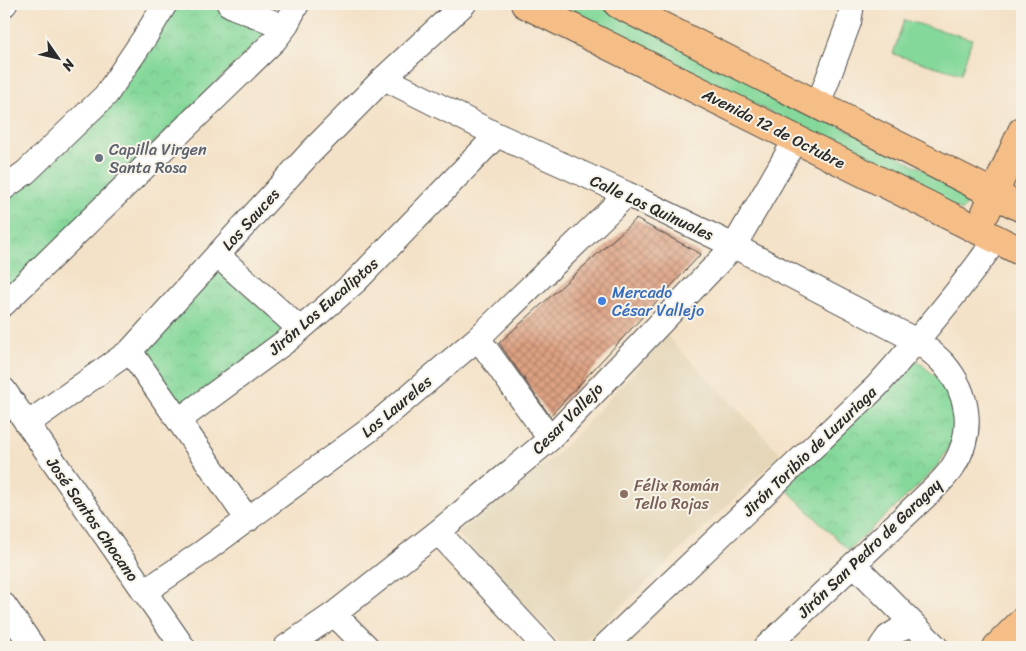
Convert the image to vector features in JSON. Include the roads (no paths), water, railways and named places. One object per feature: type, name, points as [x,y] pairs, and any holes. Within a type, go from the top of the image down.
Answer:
[{"type":"main road","name":"Avenida 12 de Octubre","points":[[525,4],[796,139],[1009,242]]},
{"type":"main road","points":[[618,4],[1022,208]]},
{"type":"main road","points":[[1009,242],[994,195],[1022,131]]},
{"type":"main road","points":[[997,647],[1021,626]]},
{"type":"street","points":[[4,188],[26,172],[106,95],[165,4]]},
{"type":"street","points":[[229,4],[285,26]]},
{"type":"street","points":[[4,304],[274,41],[297,4]]},
{"type":"street","name":"Los Sauces","points":[[27,424],[130,351],[311,152],[384,78],[464,4]]},
{"type":"street","points":[[818,105],[849,22],[852,4]]},
{"type":"street","name":"Calle Los Quinuales","points":[[384,78],[497,135],[627,194],[734,246],[917,341]]},
{"type":"street","name":"Jirón Los Eucaliptos","points":[[179,420],[289,339],[356,281],[497,135]]},
{"type":"street","name":"Cesar Vallejo","points":[[286,647],[334,614],[438,532],[550,439],[734,246],[796,139]]},
{"type":"street","name":"Los Laureles","points":[[144,592],[248,520],[368,431],[478,338],[627,194]]},
{"type":"street","name":"Jirón Toribio de Luzuriaga","points":[[604,647],[877,386],[917,341],[978,266],[1009,242]]},
{"type":"street","points":[[217,255],[300,329]]},
{"type":"street","points":[[478,338],[550,439]]},
{"type":"street","name":"Jirón San Pedro de Garagay","points":[[766,647],[940,482],[954,464],[964,442],[967,420],[964,399],[955,379],[943,363],[917,341]]},
{"type":"street","points":[[130,351],[248,520]]},
{"type":"street","name":"José Santos Chocano","points":[[4,390],[183,647]]},
{"type":"street","points":[[438,532],[545,647]]},
{"type":"street","points":[[854,564],[936,647]]},
{"type":"street","points":[[4,605],[33,647]]},
{"type":"street","points":[[334,614],[366,647]]},
{"type":"street","points":[[881,647],[888,637],[911,622]]},
{"type":"place","name":"Capilla Virgen Santa Rosa","points":[[99,158]]},
{"type":"place","name":"Mercado César Vallejo","points":[[602,301]]},
{"type":"place","name":"Félix Román Tello Rojas","points":[[624,494]]}]
